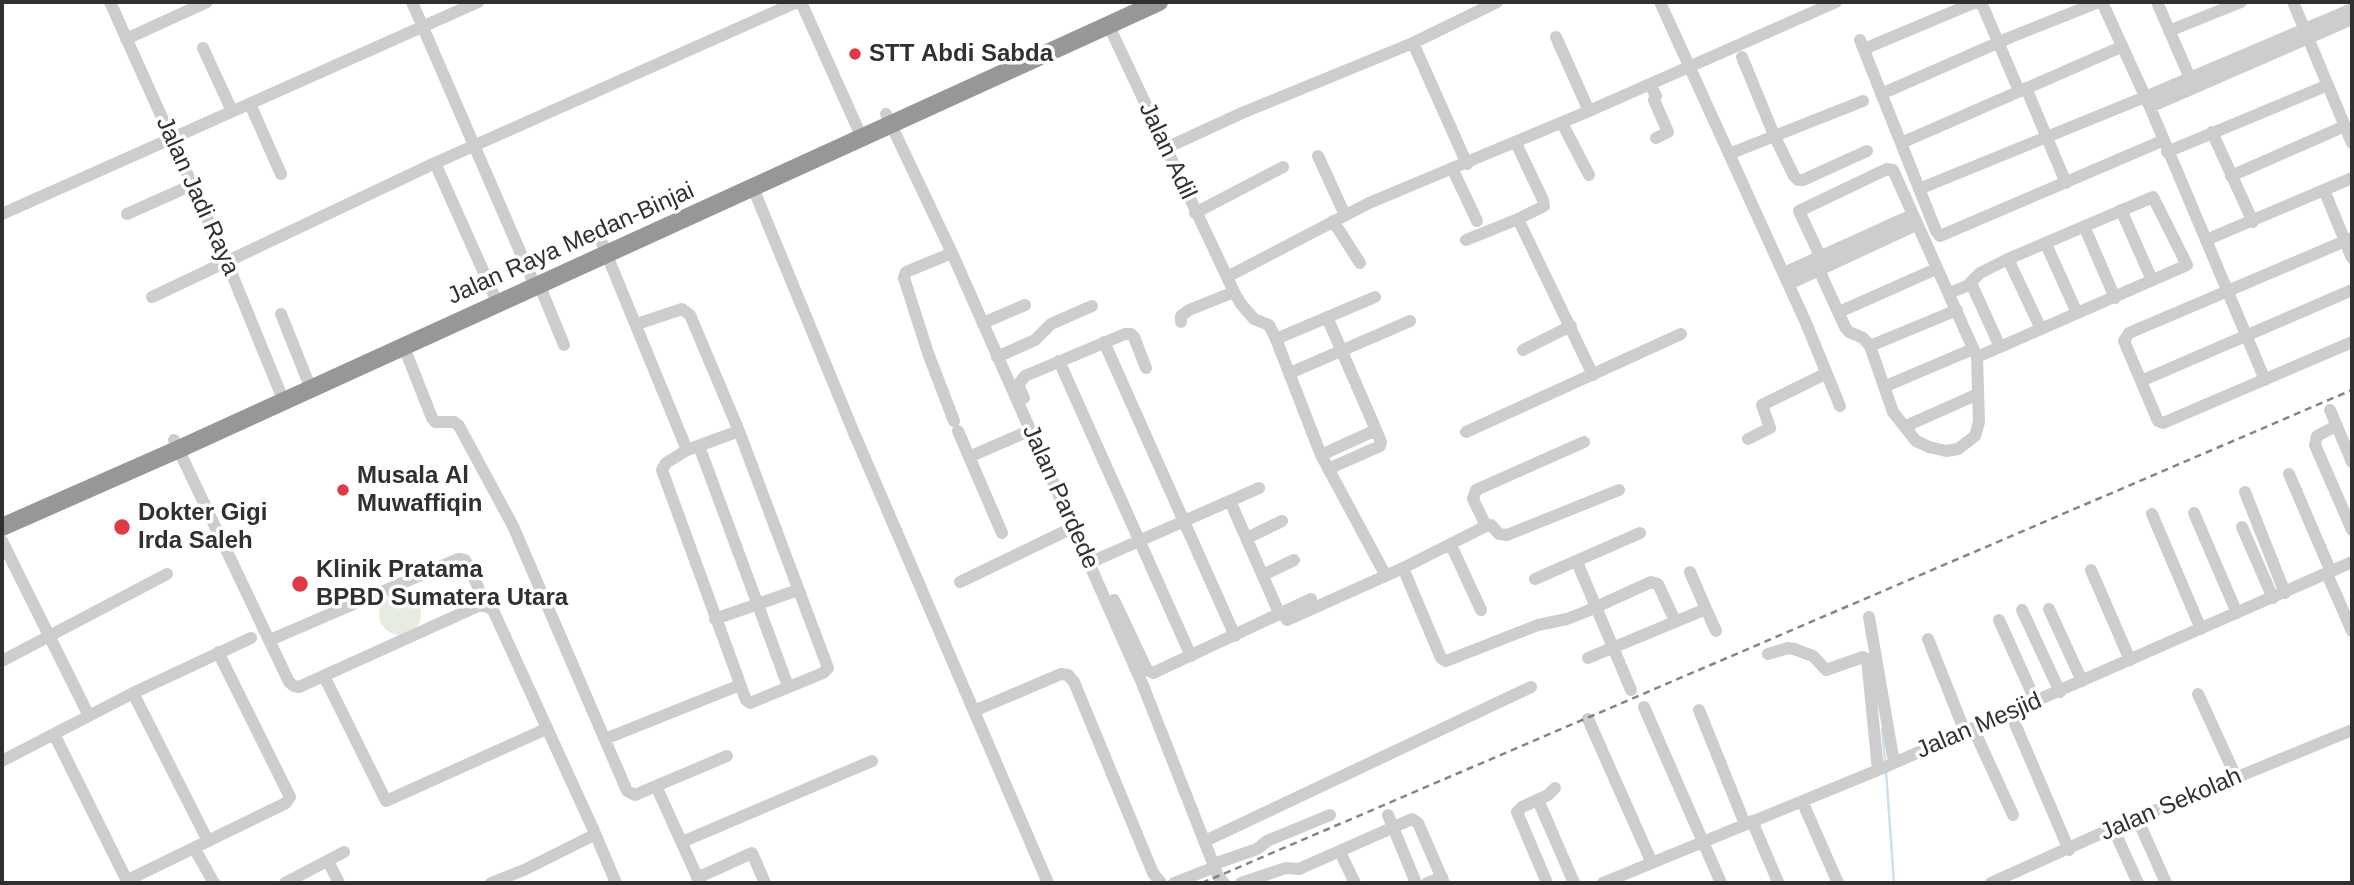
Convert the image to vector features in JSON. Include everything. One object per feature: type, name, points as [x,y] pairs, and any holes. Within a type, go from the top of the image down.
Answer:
[{"type":"highway","name":"Jalan Raya Medan-Binjai","points":[[2,519],[404,347],[712,195],[860,133],[1134,2]]},
{"type":"highway","name":"Jalan Raya Medan-Binjai","points":[[888,120],[1159,2]]},
{"type":"highway","name":"Jalan Raya Medan-Binjai","points":[[604,248],[753,188],[860,133]]},
{"type":"highway","name":"Jalan Raya Medan-Binjai","points":[[2,527],[307,379],[493,293],[535,282]]},
{"type":"street","name":"Jalan Jadi Raya","points":[[110,2],[227,262],[280,392]]},
{"type":"street","points":[[126,39],[206,2]]},
{"type":"street","points":[[412,2],[565,345]]},
{"type":"street","points":[[2,215],[478,2]]},
{"type":"street","points":[[152,297],[435,163],[799,2],[860,133]]},
{"type":"street","points":[[1166,148],[1242,113],[1413,43],[1497,2]]},
{"type":"street","points":[[1660,2],[1787,279],[1840,406]]},
{"type":"street","points":[[1227,277],[1369,203],[1516,143],[1836,2]]},
{"type":"street","points":[[2066,183],[2048,136],[1979,2],[1862,44],[1940,236],[2066,183],[2212,132],[2328,85]]},
{"type":"street","points":[[1881,94],[2100,2],[2147,102],[2265,380]]},
{"type":"street","points":[[2157,2],[2192,83]]},
{"type":"street","points":[[2169,31],[2241,2]]},
{"type":"street","points":[[2293,2],[2352,143]]},
{"type":"street","points":[[2306,34],[2352,9]]},
{"type":"street","points":[[1919,189],[2048,136],[2147,102],[2306,34],[2352,19]]},
{"type":"street","name":"Jalan Adil","points":[[1108,24],[1234,292],[1254,319],[1269,325],[1276,339]]},
{"type":"street","points":[[1556,37],[1589,111]]},
{"type":"street","points":[[1413,43],[1467,164]]},
{"type":"street","points":[[1901,143],[2121,47]]},
{"type":"street","points":[[203,48],[232,111]]},
{"type":"street","points":[[1742,57],[1774,135],[1798,180],[1867,151]]},
{"type":"street","points":[[1650,84],[1668,132],[1656,138]]},
{"type":"street","points":[[1729,154],[1863,101]]},
{"type":"street","points":[[250,104],[282,174]]},
{"type":"street","name":"Jalan Pardede","points":[[888,120],[952,253],[1072,528],[1092,561],[1214,865],[1224,883]]},
{"type":"street","points":[[1562,123],[1589,175]]},
{"type":"street","points":[[2231,176],[2345,126]]},
{"type":"street","points":[[2212,132],[2253,222]]},
{"type":"street","points":[[1466,240],[1544,206],[1516,143]]},
{"type":"street","points":[[1318,156],[1339,218],[1360,263]]},
{"type":"street","points":[[435,163],[493,293]]},
{"type":"street","points":[[1195,213],[1283,167]]},
{"type":"street","points":[[1887,169],[1893,170],[1914,220],[1975,353],[1978,431],[1969,442],[1958,449],[1946,451],[1923,445],[1896,418],[1870,346],[1860,335],[1849,332],[1817,261],[1799,211],[1887,169]]},
{"type":"street","points":[[1452,170],[1477,221]]},
{"type":"street","points":[[2206,240],[2352,178]]},
{"type":"street","points":[[127,214],[192,185]]},
{"type":"street","points":[[753,188],[854,433],[1048,883]]},
{"type":"street","points":[[2324,190],[2349,239],[2352,258]]},
{"type":"street","points":[[1886,386],[1975,353],[2000,347],[2187,265],[2156,199],[2149,198],[2008,259],[1980,274],[1971,283],[1949,293]]},
{"type":"street","points":[[2121,210],[2152,280]]},
{"type":"street","points":[[1518,219],[1593,375]]},
{"type":"street","points":[[1787,279],[1817,261],[1914,220]]},
{"type":"street","points":[[2084,226],[2115,298]]},
{"type":"street","points":[[2349,239],[2125,337],[2124,341],[2158,421],[2163,423],[2352,342]]},
{"type":"street","points":[[2046,244],[2077,313]]},
{"type":"street","points":[[604,248],[693,448],[758,604],[788,686]]},
{"type":"street","points":[[952,253],[906,272],[904,278],[928,353],[956,426],[1002,533]]},
{"type":"street","points":[[2008,259],[2041,328]]},
{"type":"street","points":[[1839,312],[1936,269]]},
{"type":"street","points":[[1971,283],[2000,347]]},
{"type":"street","points":[[2141,381],[2352,290]]},
{"type":"street","points":[[1181,322],[1181,316],[1189,310],[1234,292]]},
{"type":"street","points":[[1375,297],[1276,339],[1321,455],[1386,576]]},
{"type":"street","points":[[983,323],[1026,305]]},
{"type":"street","points":[[997,357],[1035,340],[1051,324],[1092,306]]},
{"type":"street","points":[[637,324],[670,312],[686,310],[739,431],[828,668],[823,673],[750,702],[746,700],[715,619],[663,470],[666,463],[693,448],[739,431]]},
{"type":"street","points":[[1870,346],[1957,310]]},
{"type":"street","points":[[281,314],[307,379]]},
{"type":"street","points":[[1327,317],[1381,442],[1380,446],[1328,469]]},
{"type":"street","points":[[1290,373],[1410,321]]},
{"type":"street","points":[[1524,350],[1571,326]]},
{"type":"street","points":[[1146,368],[1131,334],[1104,342],[1025,376],[1018,385],[1092,561],[1149,672],[1153,673],[1236,636],[1311,599]]},
{"type":"street","points":[[1466,432],[1681,334]]},
{"type":"street","points":[[1104,342],[1236,636]]},
{"type":"street","points":[[404,347],[432,418],[435,422],[454,422],[458,426],[513,526],[627,790],[635,795],[727,756]]},
{"type":"street","points":[[1059,361],[1191,656]]},
{"type":"street","points":[[1748,439],[1770,428],[1762,405],[1825,374]]},
{"type":"street","points":[[1906,426],[1978,394]]},
{"type":"street","points":[[2330,410],[2352,462]]},
{"type":"street","points":[[2336,426],[2317,436],[2315,445],[2352,530]]},
{"type":"street","points":[[1321,455],[1376,429]]},
{"type":"street","points":[[970,457],[1031,430]]},
{"type":"street","points":[[1486,526],[1473,499],[1476,490],[1584,442]]},
{"type":"street","points":[[176,444],[289,682],[294,686],[299,687],[478,606],[493,610],[615,883]]},
{"type":"street","points":[[2289,474],[2352,631]]},
{"type":"street","points":[[1092,561],[1259,488]]},
{"type":"street","points":[[1142,683],[1386,576],[1486,526],[1491,526],[1499,534],[1507,535],[1619,490]]},
{"type":"street","points":[[2245,492],[2279,596]]},
{"type":"street","points":[[1230,501],[1280,615]]},
{"type":"street","points":[[2194,513],[2237,614]]},
{"type":"street","points":[[2152,514],[2201,629]]},
{"type":"street","points":[[1247,538],[1282,521]]},
{"type":"street","points":[[2242,527],[2279,596]]},
{"type":"street","points":[[960,582],[1072,528]]},
{"type":"street","points":[[1535,579],[1640,533]]},
{"type":"street","points":[[2,541],[5,557],[89,716]]},
{"type":"street","points":[[1451,545],[1480,610]]},
{"type":"street","points":[[270,640],[458,559],[464,561],[471,571],[486,606]]},
{"type":"street","points":[[1263,575],[1294,560]]},
{"type":"street","points":[[1577,562],[1631,690]]},
{"type":"street","name":"Jalan Mesjid","points":[[1603,883],[1627,879],[1652,863],[2060,692],[2352,562]]},
{"type":"street","points":[[1403,568],[1441,658],[1446,661],[1538,625],[1567,619],[1655,582],[1675,621]]},
{"type":"street","points":[[2091,570],[2130,660]]},
{"type":"street","points":[[1690,572],[1716,631]]},
{"type":"street","points":[[2,661],[167,574]]},
{"type":"street","points":[[715,619],[798,590]]},
{"type":"street","points":[[1588,658],[1706,609]]},
{"type":"street","points":[[2049,609],[2082,681]]},
{"type":"street","points":[[2022,610],[2060,692]]},
{"type":"street","points":[[1868,617],[1886,766]]},
{"type":"street","points":[[1999,620],[2036,702]]},
{"type":"street","points":[[2,761],[133,693],[251,638]]},
{"type":"street","points":[[1928,639],[1969,730],[2013,816]]},
{"type":"street","points":[[1768,654],[1794,649],[1816,657],[1826,670],[1863,657],[1867,659],[1886,766]]},
{"type":"street","points":[[54,734],[127,882],[286,803],[290,797],[218,652]]},
{"type":"street","points":[[974,711],[1061,674],[1068,675],[1074,682],[1153,873],[1161,883]]},
{"type":"street","points":[[324,676],[386,801],[546,729]]},
{"type":"street","points":[[605,739],[740,685]]},
{"type":"street","points":[[1205,841],[1531,687]]},
{"type":"street","points":[[133,693],[208,841]]},
{"type":"street","points":[[2199,694],[2236,777]]},
{"type":"street","points":[[1644,707],[1701,843],[1721,883]]},
{"type":"street","points":[[1699,710],[1778,882]]},
{"type":"street","points":[[2010,712],[2069,850]]},
{"type":"street","points":[[1588,719],[1652,863]]},
{"type":"street","name":"Jalan Sekolah","points":[[1992,883],[2113,828],[2352,730]]},
{"type":"street","points":[[682,842],[872,761]]},
{"type":"street","points":[[656,786],[698,881],[752,853],[765,883]]},
{"type":"street","points":[[1547,883],[1517,813],[1522,807],[1555,788]]},
{"type":"street","points":[[1538,800],[1574,883]]},
{"type":"street","points":[[1802,801],[1838,883]]},
{"type":"street","points":[[1174,883],[1330,815]]},
{"type":"street","points":[[2137,818],[2166,883]]},
{"type":"street","points":[[1241,883],[1286,868],[1298,869],[1340,852],[1390,821],[1412,819],[1416,820],[1443,880],[1427,883]]},
{"type":"street","points":[[1390,821],[1416,883]]},
{"type":"street","points":[[2113,828],[2138,883]]},
{"type":"street","points":[[491,883],[524,870],[594,835]]},
{"type":"street","points":[[194,848],[214,883]]},
{"type":"street","points":[[285,883],[344,852]]},
{"type":"street","points":[[1340,852],[1355,883]]},
{"type":"street","points":[[328,861],[340,883]]},
{"type":"street","points":[[1298,869],[1304,883]]},
{"type":"shaded area","points":[[400,593],[415,599],[421,614],[415,629],[400,635],[385,629],[379,614],[385,599]]},
{"type":"waterway","points":[[1882,729],[1885,761]]},
{"type":"waterway","points":[[1886,771],[1894,883]]},
{"type":"railway","points":[[1202,883],[2352,390]]},
{"type":"place","name":"STT Abdi Sabda","points":[[855,54]]},
{"type":"place","name":"Musala Al Muwaffiqin","points":[[343,490]]},
{"type":"place","name":"Dokter Gigi Irda Saleh","points":[[122,527]]},
{"type":"place","name":"Klinik Pratama BPBD Sumatera Utara","points":[[300,584]]}]
